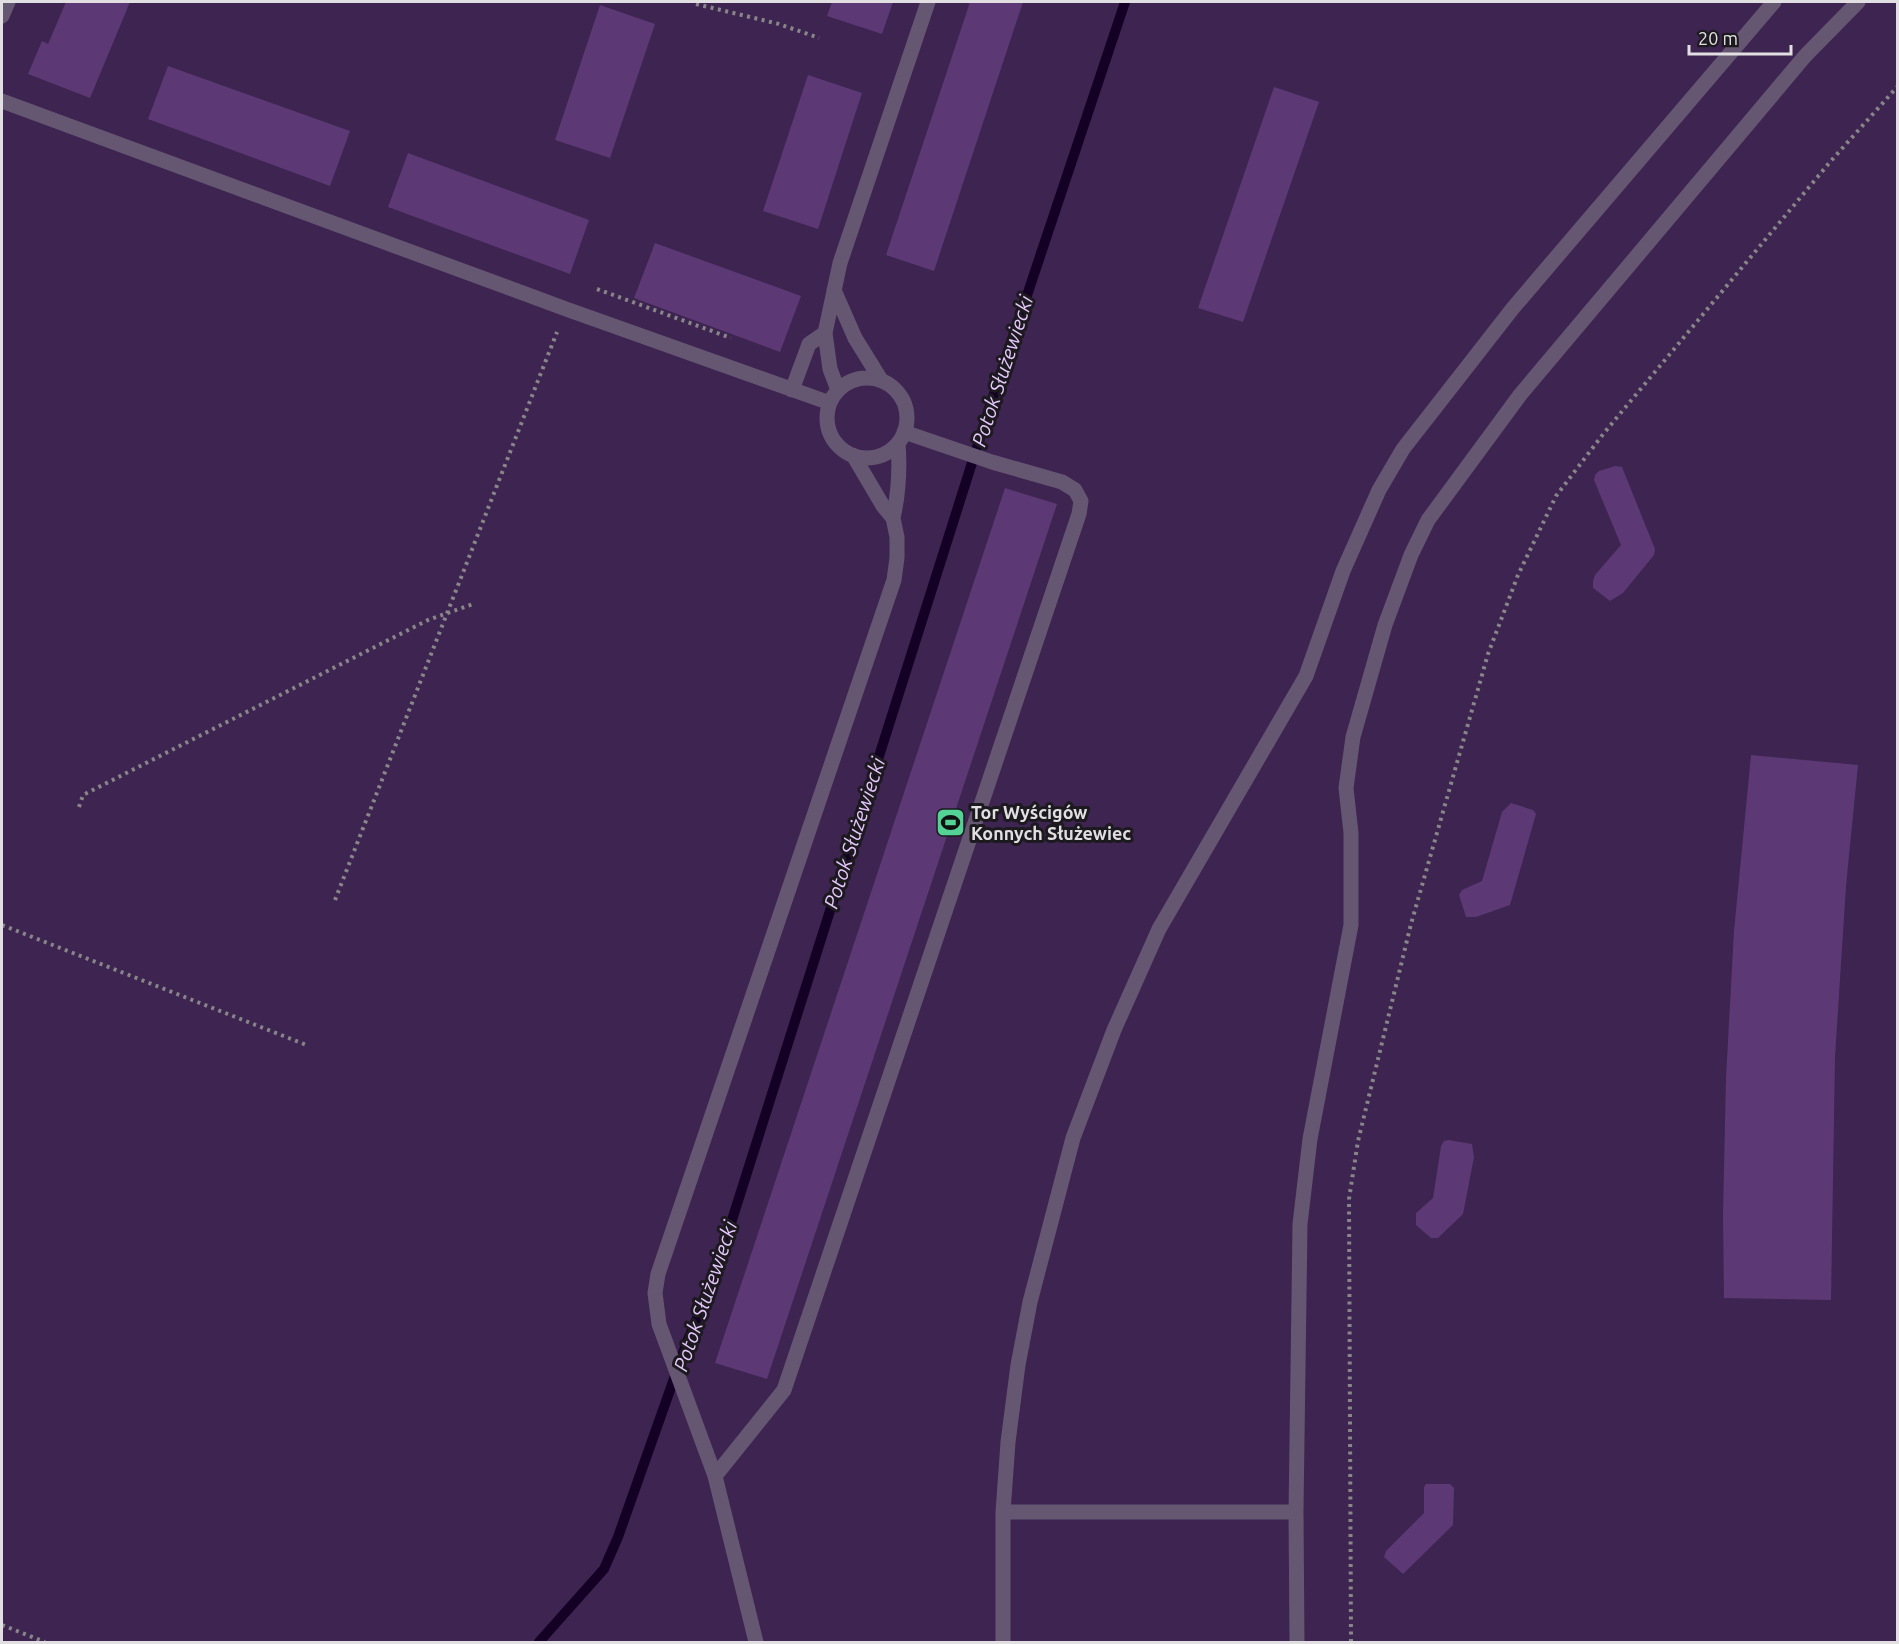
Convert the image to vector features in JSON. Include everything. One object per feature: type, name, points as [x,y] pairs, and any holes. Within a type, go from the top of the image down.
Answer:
[{"type":"lane","points":[[2,16],[8,2]]},
{"type":"lane","points":[[838,390],[830,369],[825,333],[840,262],[928,2]]},
{"type":"lane","points":[[1003,1642],[1003,1512],[1008,1442],[1020,1354],[1030,1302],[1073,1138],[1114,1030],[1159,929],[1306,676],[1343,571],[1379,490],[1403,449],[1513,308],[1774,2]]},
{"type":"lane","points":[[1297,1642],[1296,1512],[1300,1224],[1310,1139],[1351,925],[1351,834],[1346,788],[1353,736],[1393,605],[1411,555],[1428,520],[1520,395],[1798,64],[1858,2]]},
{"type":"lane","points":[[2,101],[830,404]]},
{"type":"lane","points":[[834,290],[855,338],[881,380]]},
{"type":"lane","points":[[792,390],[809,344],[825,333]]},
{"type":"lane","points":[[892,518],[897,500],[901,437],[907,420],[903,401],[892,386],[869,377],[856,378],[838,390],[826,416],[830,434],[841,449],[864,458],[877,456],[889,451],[901,437]]},
{"type":"lane","points":[[715,1476],[784,1390],[1079,514],[1081,501],[1075,490],[1062,482],[956,450],[901,437]]},
{"type":"lane","points":[[756,1642],[715,1476],[659,1324],[655,1293],[658,1274],[894,580],[897,537],[892,518],[853,455]]},
{"type":"lane","points":[[1003,1512],[1296,1512]]},
{"type":"path","points":[[696,4],[778,24],[819,38]]},
{"type":"path","points":[[1351,1642],[1349,1198],[1358,1142],[1411,924],[1488,654],[1518,574],[1556,496],[1604,432],[1830,162],[1898,86]]},
{"type":"path","points":[[597,289],[736,340]]},
{"type":"path","points":[[335,900],[566,309]]},
{"type":"path","points":[[79,807],[83,795],[429,620],[473,604]]},
{"type":"path","points":[[2,925],[309,1046]]},
{"type":"path","points":[[2,1625],[45,1642]]},
{"type":"shaded area","name":"Tor Wyścigów Konnych Służewiec","points":[[2,2],[1897,2],[1897,1642],[2,1642]]},
{"type":"building","points":[[66,2],[130,2],[90,98],[28,74],[42,41],[48,44]]},
{"type":"building","points":[[832,2],[893,2],[882,34],[827,16]]},
{"type":"building","points":[[970,2],[1023,2],[934,271],[886,255]]},
{"type":"building","points":[[600,5],[655,24],[610,158],[555,140]]},
{"type":"building","points":[[168,66],[350,131],[330,186],[148,119]]},
{"type":"building","points":[[808,75],[862,93],[818,229],[763,211]]},
{"type":"building","points":[[1274,87],[1319,102],[1243,322],[1198,308]]},
{"type":"building","points":[[408,153],[589,220],[570,274],[388,207]]},
{"type":"building","points":[[655,243],[801,296],[780,352],[634,298]]},
{"type":"building","points":[[1615,466],[1622,467],[1655,549],[1654,555],[1623,593],[1610,601],[1593,588],[1593,581],[1595,575],[1621,545],[1594,480],[1599,471]]},
{"type":"building","points":[[1005,488],[1057,504],[767,1379],[715,1363]]},
{"type":"building","points":[[1751,755],[1858,765],[1846,886],[1835,1057],[1831,1300],[1724,1298],[1726,1078],[1734,931]]},
{"type":"building","points":[[1511,803],[1533,810],[1536,814],[1510,905],[1476,917],[1466,917],[1459,895],[1462,890],[1482,881],[1502,812]]},
{"type":"building","points":[[1444,1141],[1472,1144],[1474,1157],[1463,1214],[1438,1238],[1431,1238],[1416,1225],[1416,1213],[1433,1198],[1441,1146]]},
{"type":"building","points":[[1426,1484],[1450,1484],[1454,1488],[1453,1525],[1403,1574],[1384,1557],[1386,1551],[1424,1513]]},
{"type":"waterway","name":"Potok Służewiecki","points":[[539,1642],[604,1569],[618,1537],[687,1342],[712,1283],[990,406],[1125,2]]},
{"type":"place","name":"Tor Wyścigów Konnych Służewiec","points":[[950,822]]}]
